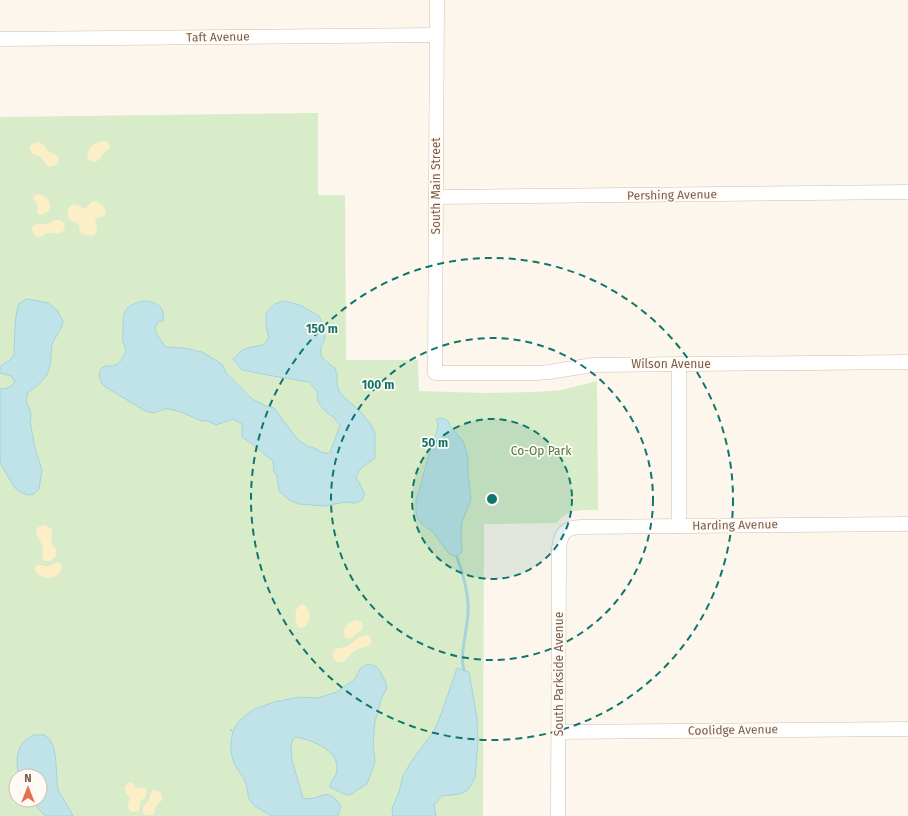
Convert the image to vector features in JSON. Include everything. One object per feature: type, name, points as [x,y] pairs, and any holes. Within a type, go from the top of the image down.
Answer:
[{"type":"street","name":"South Main Street","points":[[435,373],[437,0]]},
{"type":"street","name":"Taft Avenue","points":[[0,39],[436,35]]},
{"type":"street","name":"Pershing Avenue","points":[[436,197],[908,192]]},
{"type":"street","name":"Wilson Avenue","points":[[435,373],[538,373],[593,365],[908,362]]},
{"type":"street","points":[[679,364],[679,526]]},
{"type":"street","name":"Harding Avenue","points":[[564,532],[573,527],[908,524]]},
{"type":"street","name":"South Parkside Avenue","points":[[558,816],[559,548],[561,537],[564,532]]},
{"type":"street","name":"Coolidge Avenue","points":[[558,732],[908,729]]},
{"type":"green space","name":"Co-Op Park","points":[[318,113],[318,195],[345,195],[346,360],[418,360],[419,391],[485,393],[535,392],[562,390],[597,381],[598,510],[580,510],[570,512],[556,523],[484,524],[483,816],[0,816],[0,117]]},
{"type":"sand","points":[[105,141],[110,145],[109,149],[95,162],[88,159],[88,150],[98,142]]},
{"type":"sand","points":[[38,142],[59,158],[57,164],[49,167],[41,157],[33,154],[30,150],[30,146]]},
{"type":"sand","points":[[37,194],[42,195],[49,201],[50,208],[44,214],[39,215],[37,213],[38,205],[34,200],[34,196]]},
{"type":"sand","points":[[93,201],[98,202],[105,208],[106,211],[104,216],[95,220],[97,231],[94,235],[90,236],[81,233],[78,224],[69,219],[68,211],[73,204],[86,208]]},
{"type":"sand","points":[[54,220],[60,220],[64,223],[65,228],[63,231],[58,234],[48,233],[39,237],[34,235],[32,229],[34,225],[48,224]]},
{"type":"sand","points":[[44,525],[49,527],[52,531],[51,540],[57,552],[55,557],[50,561],[44,561],[43,559],[42,545],[36,531],[37,528]]},
{"type":"sand","points":[[57,562],[62,566],[61,571],[55,577],[46,578],[38,574],[35,570],[36,565],[49,566]]},
{"type":"sand","points":[[303,604],[308,609],[310,618],[307,625],[299,628],[296,622],[295,614],[297,608]]},
{"type":"sand","points":[[356,620],[362,622],[363,625],[361,631],[352,638],[346,638],[344,635],[344,629]]},
{"type":"sand","points":[[365,635],[370,636],[370,645],[356,650],[343,662],[337,662],[333,657],[336,649],[348,646],[359,637]]},
{"type":"sand","points":[[132,782],[136,788],[145,788],[147,791],[146,797],[140,801],[139,810],[135,812],[132,812],[128,807],[130,798],[124,788],[128,783]]},
{"type":"sand","points":[[154,790],[160,792],[162,800],[156,806],[154,814],[146,815],[143,812],[143,807],[149,800],[151,792]]},
{"type":"water","points":[[28,299],[48,303],[57,310],[63,322],[52,344],[50,366],[47,375],[40,383],[28,392],[26,401],[30,410],[30,421],[35,448],[42,470],[39,489],[34,494],[28,495],[15,488],[0,463],[0,389],[10,387],[15,382],[11,376],[0,373],[0,367],[12,358],[14,354],[15,325],[18,307],[20,303]]},
{"type":"water","points":[[144,301],[153,302],[161,308],[163,312],[163,321],[158,322],[155,331],[166,347],[183,348],[202,352],[222,364],[226,373],[252,399],[274,408],[298,440],[323,453],[330,453],[340,425],[318,402],[317,391],[309,382],[242,370],[233,359],[242,350],[263,345],[269,338],[266,326],[266,313],[275,304],[283,301],[293,303],[302,306],[319,316],[324,326],[325,339],[321,347],[321,356],[335,368],[340,393],[358,409],[370,423],[375,433],[375,458],[362,468],[356,477],[365,494],[362,500],[355,503],[345,502],[325,506],[299,504],[289,500],[279,491],[273,461],[242,437],[242,424],[233,419],[216,425],[208,421],[202,421],[181,412],[169,409],[164,409],[154,413],[145,411],[104,386],[99,376],[101,369],[105,366],[114,366],[122,358],[126,351],[123,342],[124,314],[132,305]]},
{"type":"water","points":[[438,418],[448,421],[450,426],[463,441],[467,453],[471,500],[462,522],[462,552],[457,557],[449,554],[433,532],[421,523],[416,513],[416,501],[438,427],[436,420]]},
{"type":"water","points":[[369,664],[377,667],[380,671],[387,688],[381,699],[375,721],[373,744],[375,761],[367,784],[348,795],[330,787],[337,772],[336,762],[333,756],[323,747],[297,737],[293,739],[291,745],[292,760],[303,798],[309,799],[322,795],[331,796],[341,806],[338,816],[271,816],[255,806],[248,796],[245,781],[233,761],[231,740],[233,732],[230,729],[233,731],[243,718],[256,708],[277,701],[298,697],[318,698],[337,692],[355,679],[360,669]]},
{"type":"water","points":[[457,668],[469,672],[477,718],[478,742],[475,778],[468,790],[460,794],[442,796],[434,805],[436,816],[393,816],[392,809],[399,792],[403,776],[411,762],[434,731]]},
{"type":"water","points":[[34,735],[46,736],[53,745],[56,760],[58,789],[73,816],[45,816],[38,808],[48,808],[48,768],[18,768],[18,752],[20,747],[28,738]]},
{"type":"waterway","points":[[457,557],[468,597],[468,618],[463,649],[464,670]]}]
